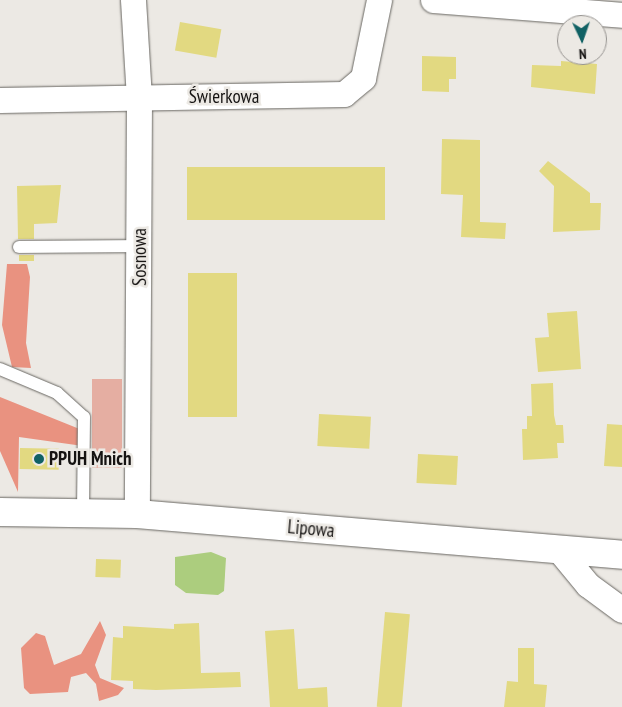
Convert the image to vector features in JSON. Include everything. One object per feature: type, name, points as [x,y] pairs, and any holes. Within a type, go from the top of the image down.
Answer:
[{"type":"street","name":"Sosnowa","points":[[133,0],[139,100],[140,246],[137,514]]},
{"type":"street","name":"Świerkowa","points":[[0,100],[139,100],[344,94],[363,78],[379,0]]},
{"type":"street","points":[[433,0],[622,15]]},
{"type":"street","name":"Lipowa","points":[[0,512],[137,514],[622,555]]},
{"type":"street","points":[[559,550],[588,585],[622,610]]},
{"type":"lane","points":[[19,247],[140,246]]},
{"type":"lane","points":[[0,369],[57,393],[84,417],[83,513]]},
{"type":"shaded area","points":[[7,264],[27,264],[30,277],[26,343],[31,368],[12,367],[2,325]]},
{"type":"shaded area","points":[[92,379],[122,379],[122,468],[92,468]]},
{"type":"shaded area","points":[[0,397],[82,430],[83,446],[19,437],[18,492],[0,451]]},
{"type":"shaded area","points":[[211,552],[226,558],[224,591],[218,595],[186,593],[175,585],[175,557]]},
{"type":"shaded area","points":[[100,621],[106,635],[95,665],[100,678],[124,688],[118,695],[99,701],[96,684],[86,673],[71,677],[68,692],[30,694],[24,688],[21,648],[36,633],[45,636],[54,665],[81,654]]},
{"type":"building","points":[[180,22],[221,29],[216,58],[175,51]]},
{"type":"building","points":[[422,56],[456,57],[456,79],[449,79],[449,92],[422,91]]},
{"type":"building","points":[[532,65],[597,65],[595,94],[531,87]]},
{"type":"building","points":[[442,139],[480,140],[480,222],[506,223],[505,239],[461,237],[463,195],[441,194]]},
{"type":"building","points":[[548,161],[590,193],[590,203],[601,203],[600,230],[553,232],[554,186],[539,171]]},
{"type":"building","points":[[187,167],[385,167],[385,220],[187,220]]},
{"type":"building","points":[[61,185],[57,223],[34,224],[34,239],[18,239],[17,186]]},
{"type":"building","points":[[19,255],[34,255],[34,261],[19,261]]},
{"type":"building","points":[[188,273],[237,273],[237,417],[188,417]]},
{"type":"building","points":[[577,311],[581,369],[538,372],[535,338],[549,337],[547,313]]},
{"type":"building","points":[[553,383],[554,415],[556,425],[563,425],[564,443],[557,443],[558,458],[523,460],[522,429],[527,429],[527,416],[532,416],[531,384]]},
{"type":"building","points":[[319,414],[371,417],[369,449],[317,446]]},
{"type":"building","points":[[607,424],[622,425],[622,467],[604,466]]},
{"type":"building","name":"PPUH Mnich","points":[[20,448],[59,449],[59,470],[20,469]]},
{"type":"building","points":[[418,454],[458,456],[456,485],[416,483]]},
{"type":"building","points":[[96,559],[121,560],[120,578],[95,577]]},
{"type":"building","points":[[385,612],[410,614],[402,707],[377,707]]},
{"type":"building","points":[[199,623],[201,673],[240,672],[241,687],[133,689],[133,681],[111,680],[113,637],[123,638],[123,626],[174,629],[174,624]]},
{"type":"building","points":[[294,629],[298,689],[327,687],[328,707],[270,707],[265,631]]},
{"type":"building","points":[[518,648],[534,648],[534,684],[547,685],[545,707],[504,707],[507,681],[518,682]]},
{"type":"place","name":"PPUH Mnich","points":[[39,459]]}]
